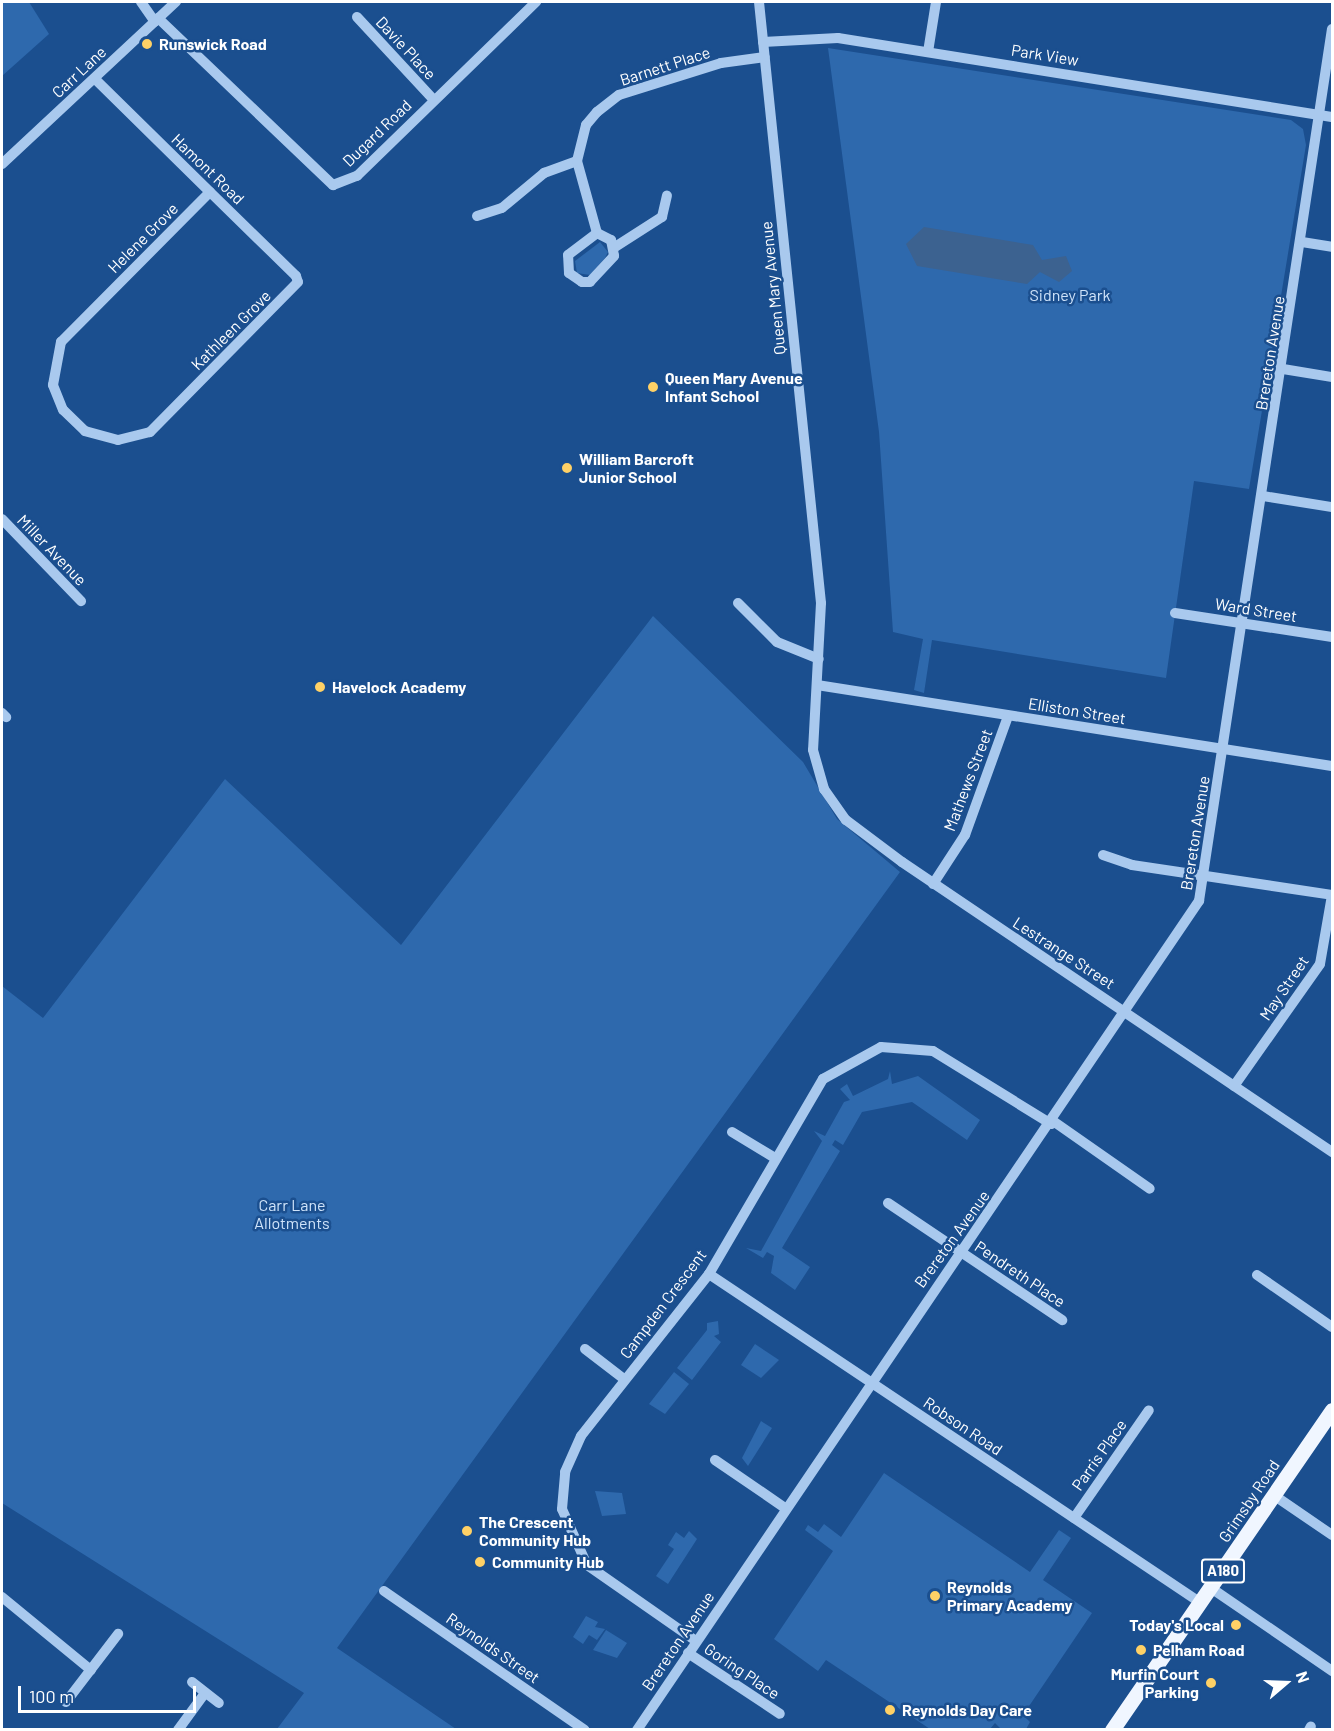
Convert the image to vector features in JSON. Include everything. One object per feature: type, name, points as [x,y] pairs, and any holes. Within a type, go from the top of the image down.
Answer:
[{"type":"main road","name":"Grimsby Road","points":[[1112,1730],[1332,1410]]},
{"type":"street","points":[[141,2],[157,20]]},
{"type":"street","name":"Carr Lane","points":[[2,164],[176,2]]},
{"type":"street","name":"Queen Mary Avenue","points":[[759,2],[821,603],[813,750]]},
{"type":"street","points":[[928,52],[936,2]]},
{"type":"street","name":"Dugard Road","points":[[157,20],[333,185],[357,176],[528,4]]},
{"type":"street","name":"Davie Place","points":[[357,17],[433,99]]},
{"type":"street","name":"Brereton Avenue","points":[[638,1730],[870,1381],[1052,1122],[1199,901],[1205,875],[1283,369],[1332,28]]},
{"type":"street","name":"Park View","points":[[764,42],[816,36],[1332,117]]},
{"type":"street","name":"Barnett Place","points":[[597,233],[577,161],[586,124],[620,95],[721,63],[765,57]]},
{"type":"street","name":"Hamont Road","points":[[95,79],[298,282]]},
{"type":"street","points":[[477,216],[502,207],[544,173],[577,161]]},
{"type":"street","name":"Helene Grove","points":[[184,398],[150,432],[118,440],[85,431],[63,410],[53,385],[58,350],[96,307],[210,192]]},
{"type":"street","points":[[615,248],[597,233],[568,255],[566,266],[575,279],[590,282],[610,262],[615,248],[667,220],[667,196]]},
{"type":"street","points":[[1302,242],[1332,247]]},
{"type":"street","name":"Kathleen Grove","points":[[184,398],[298,282]]},
{"type":"street","points":[[1283,369],[1332,377]]},
{"type":"street","points":[[1263,496],[1332,507]]},
{"type":"street","name":"Miller Avenue","points":[[2,519],[81,601]]},
{"type":"street","points":[[738,603],[777,642],[819,659]]},
{"type":"street","name":"Ward Street","points":[[1175,613],[1332,637]]},
{"type":"street","name":"Elliston Street","points":[[817,685],[1332,766]]},
{"type":"street","name":"Mathews Street","points":[[933,884],[965,835],[1008,716]]},
{"type":"street","name":"Lestrange Street","points":[[813,750],[824,789],[846,820],[933,884],[1126,1011],[1332,1152]]},
{"type":"street","points":[[1102,855],[1132,865],[1332,895]]},
{"type":"street","name":"May Street","points":[[1234,1086],[1320,964],[1332,895]]},
{"type":"street","name":"Campden Crescent","points":[[696,1641],[587,1565],[562,1509],[564,1472],[581,1436],[709,1274],[823,1079],[881,1047],[933,1051],[1052,1122],[1150,1189]]},
{"type":"street","points":[[732,1132],[775,1158]]},
{"type":"street","name":"Pendreth Place","points":[[888,1203],[1062,1320]]},
{"type":"street","name":"Robson Road","points":[[709,1274],[1201,1603]]},
{"type":"street","points":[[1257,1275],[1332,1327]]},
{"type":"street","points":[[585,1348],[624,1379]]},
{"type":"street","name":"Parris Place","points":[[1074,1518],[1149,1410]]},
{"type":"street","points":[[716,1460],[785,1508]]},
{"type":"street","points":[[1275,1496],[1332,1535]]},
{"type":"street","points":[[1211,1588],[1332,1671]]},
{"type":"street","name":"Reynolds Street","points":[[384,1591],[585,1730]]},
{"type":"street","points":[[2,1597],[92,1670]]},
{"type":"street","points":[[66,1702],[118,1634]]},
{"type":"street","name":"Goring Place","points":[[688,1653],[780,1714]]},
{"type":"street","points":[[192,1683],[219,1703]]},
{"type":"street","points":[[178,1730],[205,1693]]},
{"type":"green space","points":[[2,2],[29,2],[49,34],[2,76]]},
{"type":"green space","name":"Sidney Park","points":[[828,48],[1291,120],[1303,129],[1306,145],[1249,489],[1194,481],[1166,678],[932,640],[924,693],[914,690],[923,639],[893,632],[879,432]]},
{"type":"green space","points":[[600,242],[608,252],[605,258],[590,275],[577,273],[575,261]]},
{"type":"green space","name":"Carr Lane Allotments","points":[[653,616],[803,762],[837,819],[900,872],[337,1648],[456,1729],[277,1729],[304,1693],[2,1503],[2,986],[43,1018],[225,779],[401,945]]},
{"type":"green space","points":[[890,1071],[892,1084],[918,1076],[980,1120],[967,1140],[912,1102],[862,1112],[843,1145],[835,1140],[832,1145],[840,1151],[782,1248],[810,1267],[795,1290],[771,1273],[774,1256],[767,1252],[763,1258],[746,1248],[761,1251],[822,1141],[814,1131],[825,1136],[844,1102],[850,1100],[840,1089],[847,1084],[853,1096],[888,1079]]},
{"type":"green space","points":[[718,1321],[719,1334],[714,1336],[721,1342],[692,1380],[677,1368],[707,1330],[707,1323]]},
{"type":"green space","points":[[755,1344],[779,1360],[761,1378],[741,1365]]},
{"type":"green space","points":[[674,1372],[689,1384],[665,1414],[649,1404]]},
{"type":"green space","points":[[761,1421],[772,1428],[748,1466],[742,1458]]},
{"type":"green space","name":"Reynolds Primary Academy","points":[[884,1473],[1030,1572],[1059,1530],[1071,1538],[1043,1580],[1092,1613],[1023,1715],[1030,1722],[1026,1729],[1001,1729],[995,1723],[990,1729],[930,1729],[826,1660],[818,1671],[774,1639],[833,1551],[805,1530],[808,1525],[818,1532],[824,1524],[841,1537]]},
{"type":"green space","points":[[595,1491],[622,1493],[626,1514],[602,1516]]},
{"type":"green space","points":[[689,1531],[697,1539],[668,1584],[656,1576],[674,1549],[668,1545],[676,1532],[684,1538]]},
{"type":"green space","points":[[586,1616],[598,1622],[595,1627],[605,1629],[597,1640],[589,1635],[583,1644],[573,1637]]},
{"type":"green space","points":[[606,1630],[627,1643],[617,1658],[593,1650]]},
{"type":"shaded area","points":[[924,227],[1033,245],[1042,260],[1066,256],[1072,271],[1059,282],[1040,272],[1027,284],[917,266],[906,244]]},
{"type":"place","name":"Runswick Road","points":[[147,44]]},
{"type":"place","name":"Queen Mary Avenue Infant School","points":[[653,387]]},
{"type":"place","name":"William Barcroft Junior School","points":[[567,468]]},
{"type":"place","name":"Havelock Academy","points":[[320,687]]},
{"type":"place","name":"The Crescent Community Hub","points":[[467,1531]]},
{"type":"place","name":"Community Hub","points":[[480,1562]]},
{"type":"place","name":"Reynolds Primary Academy","points":[[935,1596]]},
{"type":"place","name":"Today's Local","points":[[1236,1625]]},
{"type":"place","name":"Pelham Road","points":[[1141,1650]]},
{"type":"place","name":"Murfin Court Parking","points":[[1211,1683]]},
{"type":"place","name":"Reynolds Day Care","points":[[890,1710]]}]
